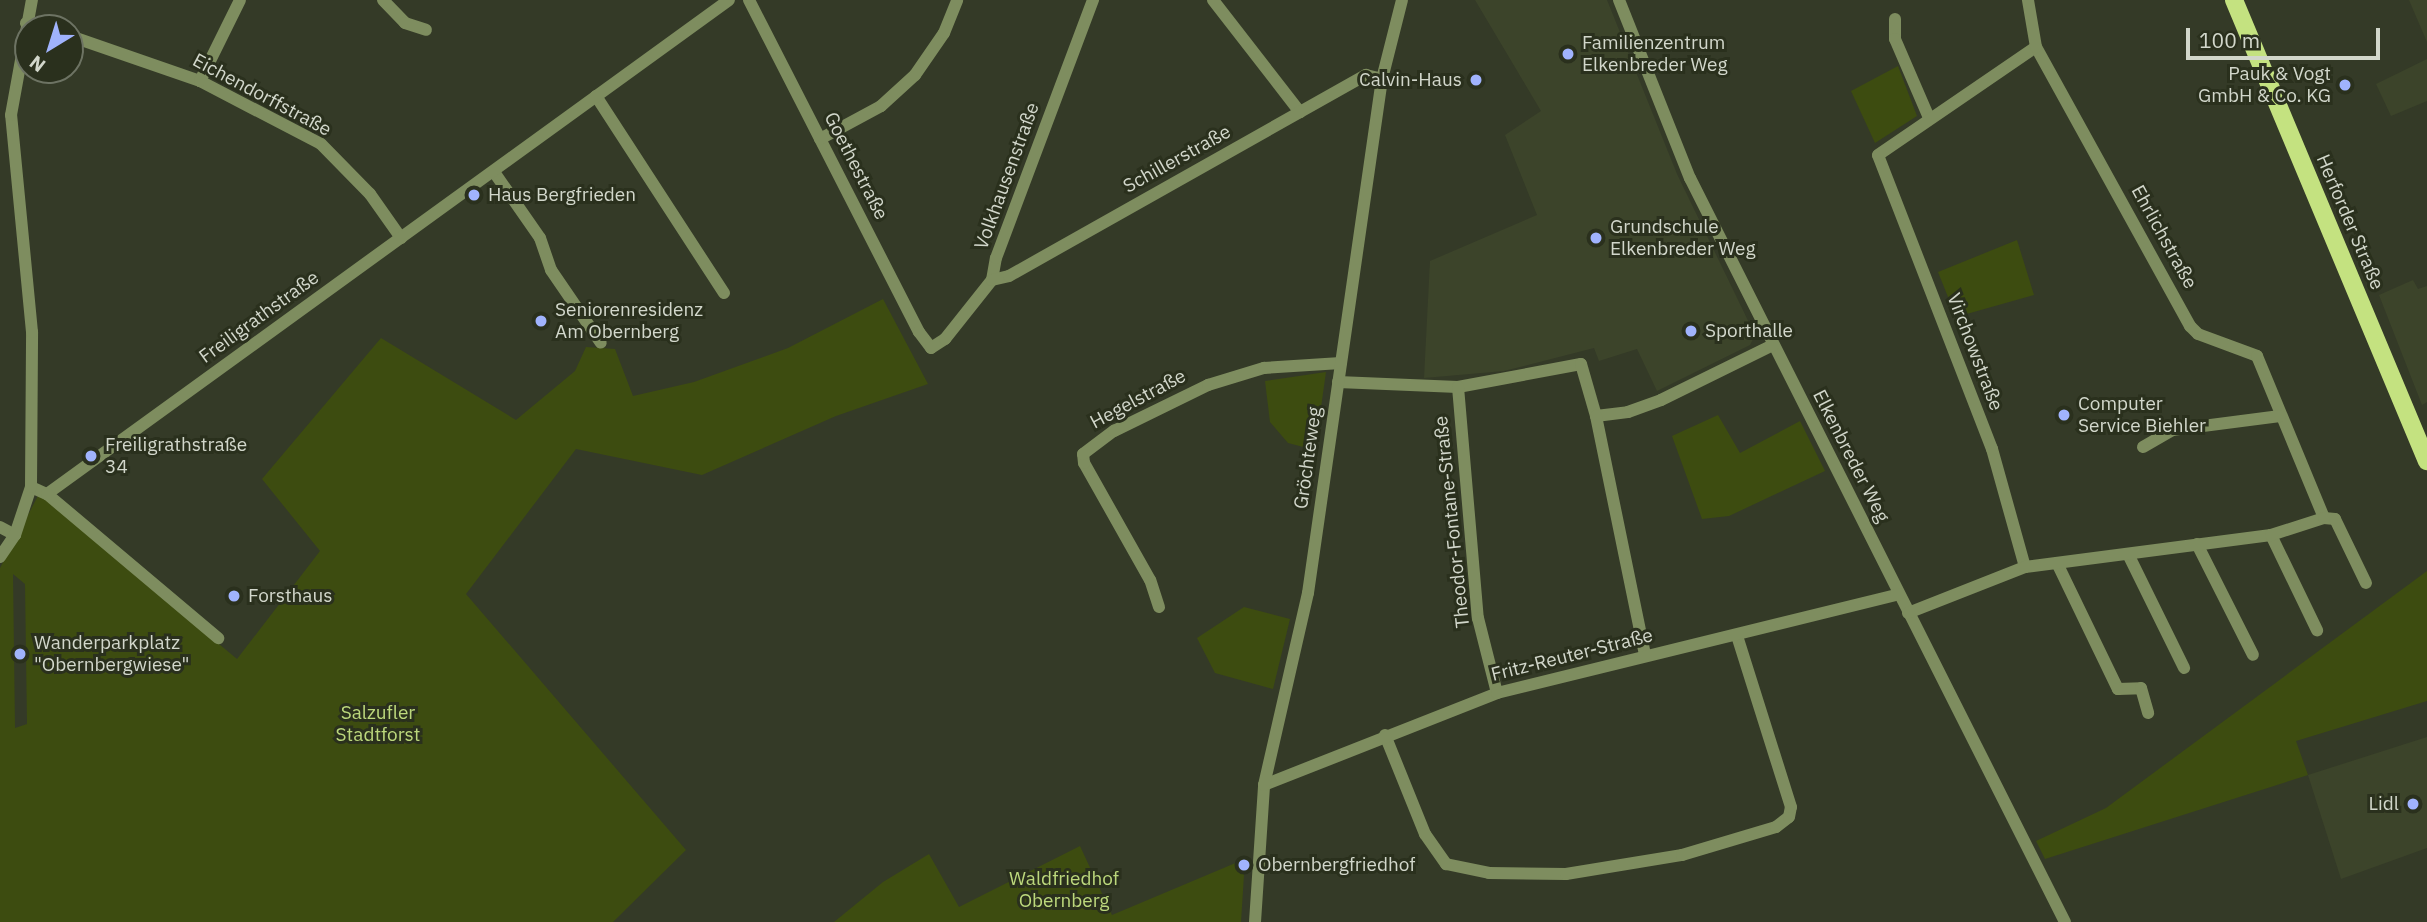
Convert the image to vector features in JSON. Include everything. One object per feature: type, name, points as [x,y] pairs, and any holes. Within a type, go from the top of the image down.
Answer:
[{"type":"main road","name":"Herforder Straße","points":[[2234,0],[2427,461]]},
{"type":"street","points":[[200,81],[240,0]]},
{"type":"street","points":[[383,0],[405,23],[426,30]]},
{"type":"street","name":"Freiligrathstraße","points":[[47,494],[729,0]]},
{"type":"street","name":"Goethestraße","points":[[749,0],[919,332],[931,348]]},
{"type":"street","points":[[820,139],[881,106],[915,75],[944,33],[957,0]]},
{"type":"street","name":"Volkhausenstraße","points":[[931,348],[945,339],[992,280],[996,258],[1093,0]]},
{"type":"street","points":[[1213,0],[1300,112]]},
{"type":"street","name":"Gröchteweg","points":[[1255,922],[1265,785],[1308,593],[1382,79],[1402,0]]},
{"type":"street","name":"Elkenbreder Weg","points":[[1619,0],[1690,178],[2065,922]]},
{"type":"street","name":"Ehrlichstraße","points":[[2028,0],[2036,47],[2190,326],[2198,334],[2257,356],[2324,518]]},
{"type":"street","points":[[1895,19],[1895,39],[1929,118],[2036,47]]},
{"type":"street","name":"Eichendorffstraße","points":[[84,41],[200,81],[321,144],[370,194],[401,238]]},
{"type":"street","name":"Schillerstraße","points":[[992,280],[1009,276],[1366,75],[1382,79]]},
{"type":"street","points":[[0,558],[15,535],[31,487],[32,332],[11,115],[16,84]]},
{"type":"street","points":[[596,96],[724,293]]},
{"type":"street","name":"Virchowstraße","points":[[1929,118],[1878,155],[1992,449],[2025,567]]},
{"type":"street","points":[[494,172],[540,239],[551,270],[601,343]]},
{"type":"street","points":[[1596,416],[1628,412],[1661,400],[1773,345]]},
{"type":"street","name":"Hegelstraße","points":[[1159,607],[1130,539],[1084,463],[1088,448],[1208,385],[1264,368],[1341,363]]},
{"type":"street","points":[[1338,382],[1458,387],[1581,364],[1596,416],[1645,655]]},
{"type":"street","name":"Theodor-Fontane-Straße","points":[[1458,387],[1478,618],[1497,693]]},
{"type":"street","points":[[2143,447],[2172,430],[2280,416]]},
{"type":"street","points":[[31,487],[47,494],[218,638]]},
{"type":"street","points":[[1909,613],[2025,567],[2271,535],[2324,518],[2335,519],[2366,583]]},
{"type":"street","points":[[0,527],[15,535]]},
{"type":"street","points":[[2271,535],[2317,630]]},
{"type":"street","points":[[2197,544],[2253,655]]},
{"type":"street","points":[[2128,554],[2184,668]]},
{"type":"street","points":[[2057,563],[2118,689],[2141,688],[2148,713]]},
{"type":"street","name":"Fritz-Reuter-Straße","points":[[1265,785],[1385,735],[1497,693],[1899,594]]},
{"type":"street","points":[[1385,735],[1425,834],[1446,864],[1489,873],[1566,874],[1682,855],[1776,827],[1789,817],[1791,807],[1737,636]]},
{"type":"shaded area","name":"Grundschule Elkenbreder Weg","points":[[1475,0],[1607,0],[1677,174],[1755,335],[1750,345],[1657,391],[1637,349],[1599,361],[1594,348],[1504,371],[1424,378],[1430,261],[1537,215],[1505,135],[1541,111]]},
{"type":"shaded area","points":[[2409,0],[2427,0],[2427,42]]},
{"type":"shaded area","points":[[2427,59],[2427,101],[2391,116],[2376,84]]},
{"type":"shaded area","points":[[2413,280],[2418,289],[2427,286],[2427,402],[2422,405],[2379,295]]},
{"type":"shaded area","points":[[2427,737],[2427,848],[2341,879],[2308,775]]},
{"type":"green space","points":[[1898,66],[1917,116],[1875,143],[1851,91]]},
{"type":"green space","points":[[2017,240],[2034,295],[1956,317],[1938,272]]},
{"type":"green space","name":"Salzufler Stadtforst","points":[[883,299],[928,384],[836,416],[702,475],[576,449],[466,594],[686,850],[613,922],[0,922],[0,568],[39,494],[237,659],[320,551],[262,479],[381,338],[516,420],[575,371],[586,347],[615,349],[633,396],[694,382],[788,348]],"holes":[[[13,574],[25,584],[27,724],[15,728]]]},
{"type":"green space","points":[[1326,372],[1315,450],[1288,443],[1270,422],[1265,381]]},
{"type":"green space","points":[[1718,415],[1740,453],[1800,421],[1825,471],[1729,516],[1702,519],[1672,436]]},
{"type":"green space","points":[[2427,571],[2427,701],[2296,741],[2308,775],[2045,859],[2036,841],[2106,808]]},
{"type":"green space","points":[[1244,607],[1290,619],[1273,689],[1215,673],[1197,638]]},
{"type":"green space","name":"Waldfriedhof Obernberg","points":[[1080,846],[1112,915],[1245,859],[1241,922],[834,922],[883,882],[929,854],[959,907]]},
{"type":"place","name":"Familienzentrum Elkenbreder Weg","points":[[1568,54]]},
{"type":"place","name":"Calvin-Haus","points":[[1476,80]]},
{"type":"place","name":"Pauk & Vogt GmbH & Co. KG","points":[[2345,85]]},
{"type":"place","name":"Haus Bergfrieden","points":[[474,195]]},
{"type":"place","name":"Grundschule Elkenbreder Weg","points":[[1596,238]]},
{"type":"place","name":"Seniorenresidenz Am Obernberg","points":[[541,321]]},
{"type":"place","name":"Sporthalle","points":[[1691,331]]},
{"type":"place","name":"Computer Service Biehler","points":[[2064,415]]},
{"type":"place","name":"Freiligrathstraße 34","points":[[91,456]]},
{"type":"place","name":"Forsthaus","points":[[234,596]]},
{"type":"place","name":"Wanderparkplatz \"Obernbergwiese\"","points":[[20,654]]},
{"type":"place","name":"Lidl","points":[[2413,804]]},
{"type":"place","name":"Obernbergfriedhof","points":[[1244,865]]}]
